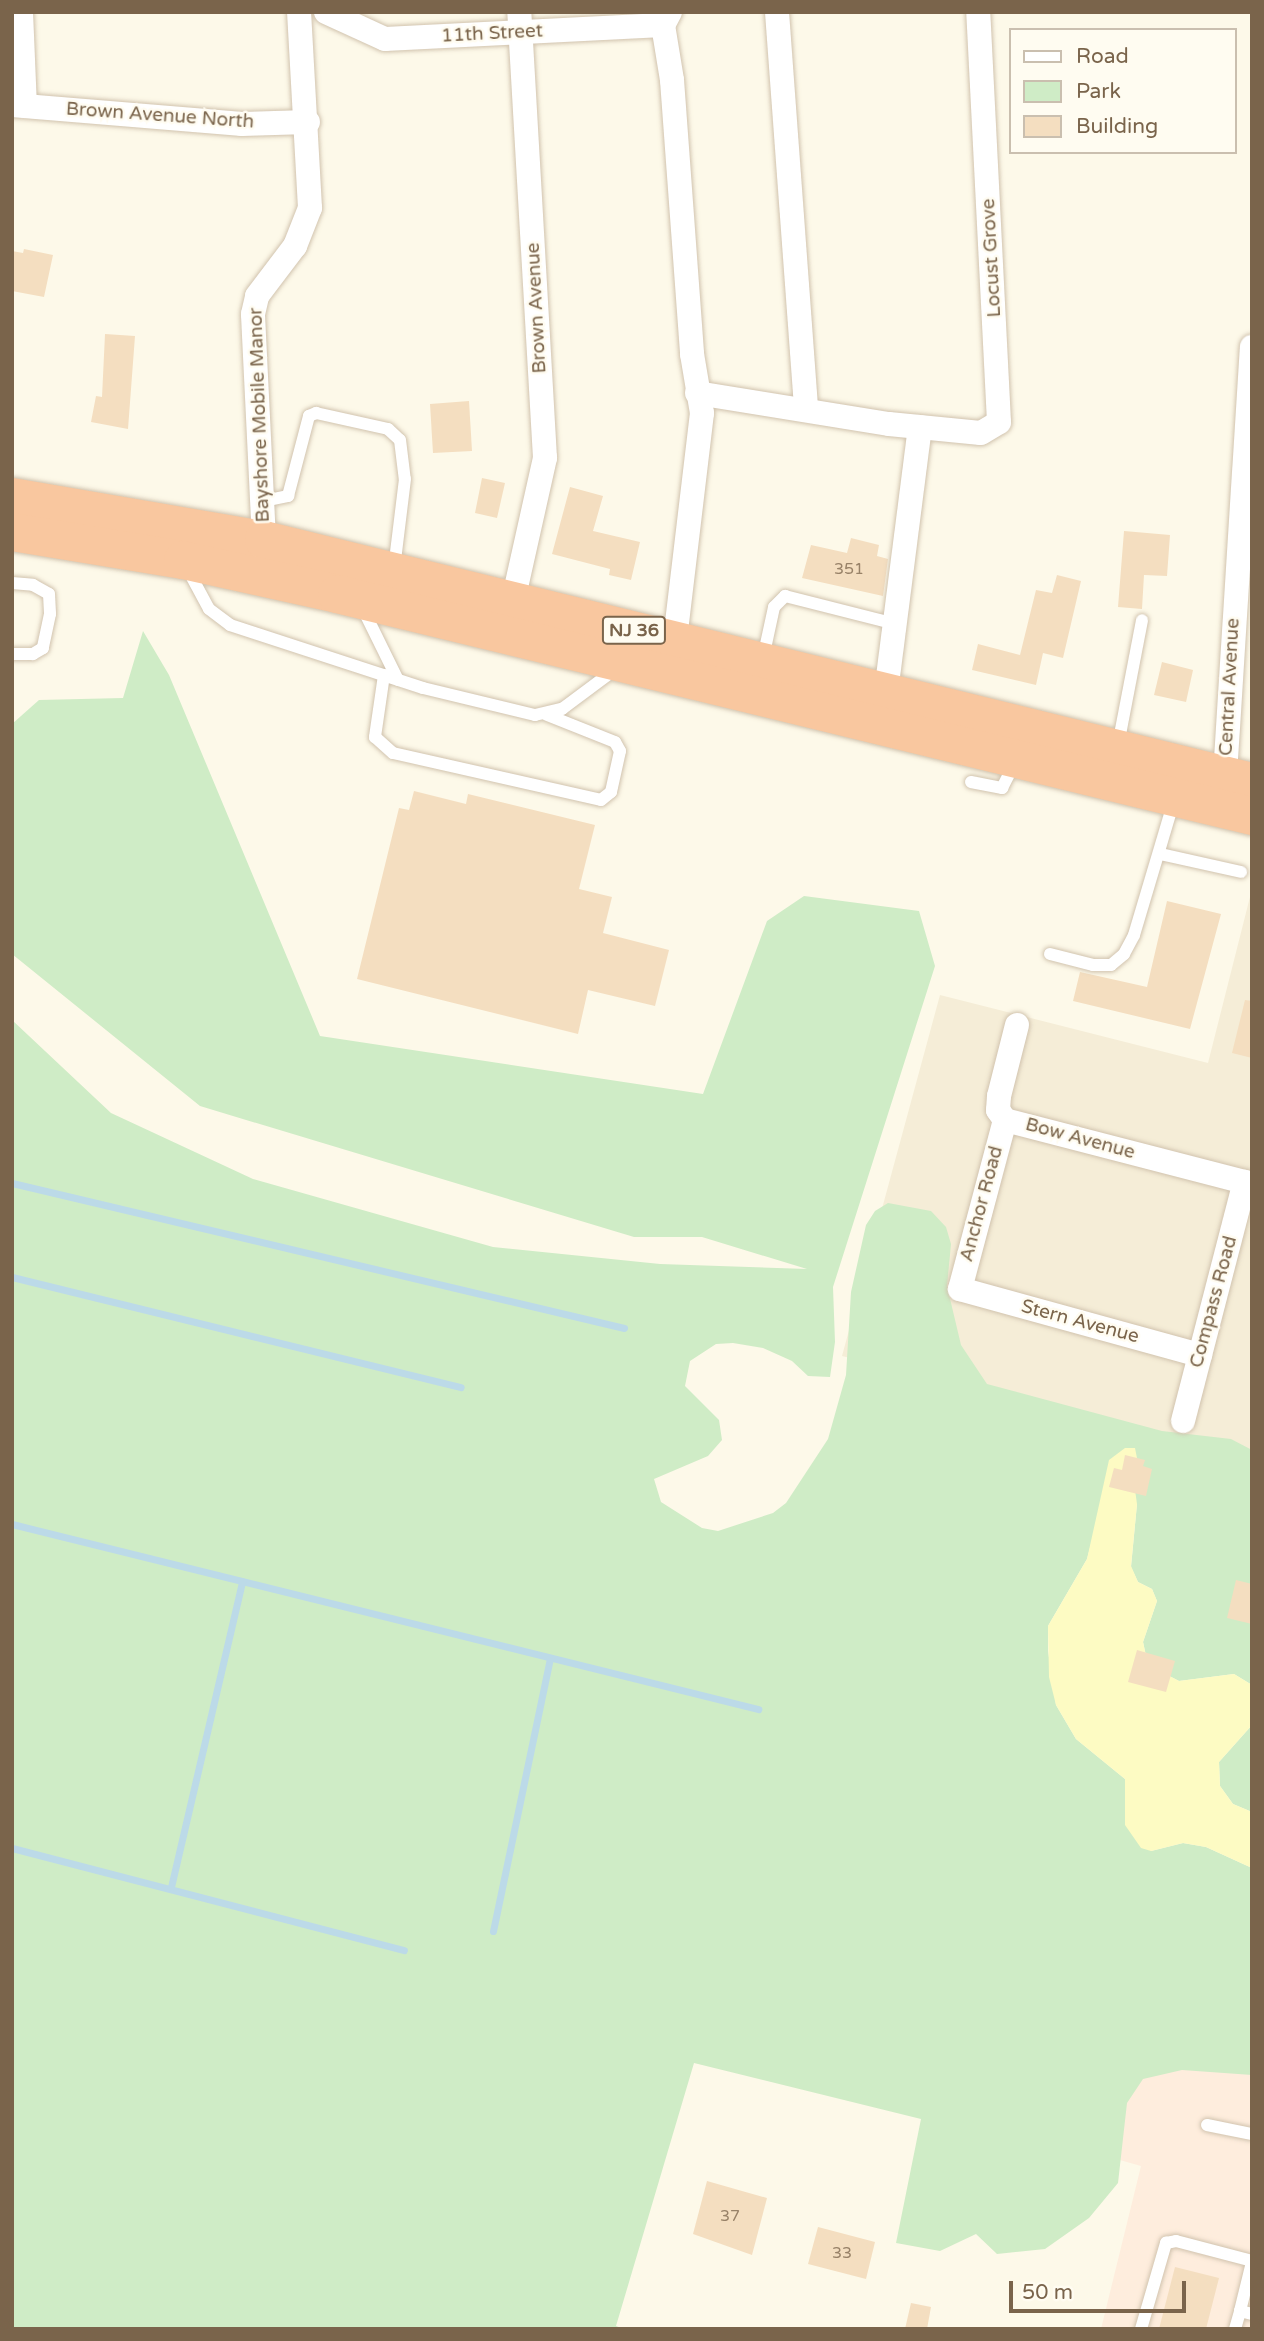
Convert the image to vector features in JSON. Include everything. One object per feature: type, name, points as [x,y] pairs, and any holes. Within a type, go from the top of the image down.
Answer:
[{"type":"highway","name":"NJ 36","points":[[12,497],[264,540],[1238,778]]},
{"type":"highway","name":"NJ 36","points":[[12,532],[183,560],[358,599],[1252,817]]},
{"type":"street","points":[[19,105],[21,12]]},
{"type":"street","name":"Bayshore Mobile Manor","points":[[264,540],[253,314],[257,296],[295,246],[310,208],[308,122],[299,12]]},
{"type":"street","name":"11th Street","points":[[326,12],[385,39],[519,23],[667,19]]},
{"type":"street","points":[[777,12],[806,409]]},
{"type":"street","name":"Locust Grove","points":[[697,393],[920,427],[981,433],[999,422],[1001,408],[978,12]]},
{"type":"street","points":[[667,19],[702,440],[674,640]]},
{"type":"street","name":"Brown Avenue","points":[[513,601],[545,458],[519,23]]},
{"type":"street","name":"Brown Avenue North","points":[[19,105],[242,124],[308,122]]},
{"type":"street","name":"Central Avenue","points":[[1238,778],[1252,347]]},
{"type":"street","points":[[886,692],[920,427]]},
{"type":"street","name":"Bow Avenue","points":[[1017,1025],[999,1096],[998,1110],[1005,1120],[1248,1183]]},
{"type":"street","name":"Anchor Road","points":[[960,1289],[1005,1120]]},
{"type":"street","name":"Compass Road","points":[[1183,1421],[1248,1183]]},
{"type":"street","name":"Stern Avenue","points":[[960,1289],[1200,1355]]},
{"type":"lane","points":[[264,501],[288,496],[309,416],[316,413],[388,429],[400,440],[405,479],[394,572]]},
{"type":"lane","points":[[183,560],[218,620],[384,675],[398,680],[547,715],[615,742],[620,751],[611,792],[601,800],[589,800],[393,753],[375,737],[384,675]]},
{"type":"lane","points":[[12,583],[33,585],[49,594],[50,614],[43,648],[33,654],[12,654]]},
{"type":"lane","points":[[762,662],[774,607],[785,596],[896,624]]},
{"type":"lane","points":[[358,599],[398,680]]},
{"type":"lane","points":[[1117,749],[1142,620]]},
{"type":"lane","points":[[547,715],[624,664]]},
{"type":"lane","points":[[971,782],[1002,788],[1016,760]]},
{"type":"lane","points":[[1050,954],[1093,965],[1111,965],[1124,954],[1160,854],[1175,799]]},
{"type":"lane","points":[[1160,854],[1241,872]]},
{"type":"lane","points":[[1207,2124],[1252,2134]]},
{"type":"lane","points":[[1141,2329],[1166,2244],[1176,2241],[1252,2261],[1246,2312],[1235,2329]]},
{"type":"shaded area","points":[[1252,889],[1252,1457],[842,1356],[940,995],[1208,1063]]},
{"type":"shaded area","points":[[1138,1999],[1252,2027],[1252,2329],[1101,2329],[1141,2166],[1099,2154]]},
{"type":"green space","points":[[143,631],[169,675],[320,1036],[703,1094],[767,921],[804,896],[919,911],[935,966],[833,1287],[835,1342],[830,1377],[808,1376],[792,1361],[763,1348],[733,1343],[716,1344],[690,1361],[685,1386],[719,1420],[722,1440],[708,1456],[654,1479],[661,1502],[702,1528],[718,1531],[773,1513],[786,1503],[828,1439],[846,1375],[851,1292],[866,1225],[875,1211],[888,1203],[931,1211],[946,1227],[951,1244],[947,1286],[961,1345],[987,1384],[1162,1431],[1231,1439],[1252,1450],[1252,1685],[1234,1674],[1179,1681],[1148,1665],[1143,1642],[1157,1601],[1152,1589],[1138,1582],[1131,1567],[1137,1504],[1096,1525],[1087,1559],[1048,1626],[1048,1651],[1056,1705],[1076,1739],[1125,1779],[1125,1809],[1151,1851],[1183,1843],[1206,1847],[1252,1868],[1252,2075],[1182,2070],[1143,2079],[1127,2103],[1118,2183],[1089,2218],[1045,2249],[997,2254],[976,2234],[940,2251],[896,2243],[921,2119],[694,2063],[616,2326],[624,2329],[12,2329],[12,1020],[111,1113],[253,1179],[493,1247],[660,1264],[807,1269],[702,1237],[634,1237],[200,1106],[12,954],[12,724],[39,700],[123,698]]},
{"type":"green space","points":[[1252,1725],[1252,1812],[1233,1804],[1220,1786],[1219,1762]]},
{"type":"sand","points":[[1125,1448],[1135,1448],[1138,1463],[1133,1475],[1137,1504],[1131,1566],[1138,1582],[1152,1589],[1157,1601],[1143,1642],[1148,1665],[1179,1681],[1234,1674],[1252,1685],[1252,1725],[1219,1762],[1220,1786],[1233,1804],[1252,1812],[1252,1868],[1206,1847],[1183,1843],[1151,1851],[1141,1848],[1125,1825],[1125,1779],[1076,1739],[1056,1705],[1049,1677],[1048,1626],[1087,1559],[1109,1460]]},
{"type":"building","points":[[24,249],[53,255],[44,297],[12,291],[12,251],[23,253]]},
{"type":"building","points":[[105,334],[135,336],[128,429],[91,422],[96,396],[102,397]]},
{"type":"building","points":[[469,401],[472,451],[433,453],[430,404]]},
{"type":"building","points":[[482,478],[505,483],[497,518],[475,513]]},
{"type":"building","points":[[570,487],[603,496],[593,531],[640,542],[631,580],[609,575],[610,569],[552,554]]},
{"type":"building","points":[[1124,531],[1170,535],[1167,576],[1144,575],[1142,609],[1118,607]]},
{"type":"building","points":[[851,538],[879,545],[877,556],[888,559],[883,596],[802,578],[811,545],[847,553]]},
{"type":"building","points":[[1057,575],[1081,581],[1063,658],[1043,653],[1036,685],[972,670],[978,644],[1020,655],[1036,590],[1052,593]]},
{"type":"building","points":[[1162,662],[1193,670],[1186,702],[1154,695]]},
{"type":"building","points":[[414,791],[466,804],[468,794],[595,825],[579,889],[612,897],[603,933],[669,950],[655,1006],[588,990],[578,1034],[357,979],[399,808],[409,810]]},
{"type":"building","points":[[1167,901],[1221,914],[1190,1029],[1073,1001],[1080,972],[1147,987]]},
{"type":"building","points":[[1245,1000],[1252,1001],[1252,1058],[1232,1053]]},
{"type":"building","points":[[1125,1455],[1145,1460],[1143,1466],[1152,1469],[1146,1496],[1109,1487],[1114,1468],[1122,1470]]},
{"type":"building","points":[[1236,1580],[1252,1584],[1252,1624],[1227,1618]]},
{"type":"building","points":[[1137,1650],[1175,1661],[1166,1692],[1128,1682]]},
{"type":"building","points":[[707,2181],[767,2198],[752,2255],[693,2234]]},
{"type":"building","points":[[818,2227],[875,2242],[866,2279],[808,2264]]},
{"type":"building","points":[[1175,2267],[1219,2278],[1206,2329],[1159,2329]]},
{"type":"building","points":[[911,2303],[931,2307],[927,2329],[905,2329]]},
{"type":"waterway","points":[[12,1183],[624,1328]]},
{"type":"waterway","points":[[12,1277],[461,1387]]},
{"type":"waterway","points":[[12,1524],[758,1709]]},
{"type":"waterway","points":[[171,1887],[242,1581]]},
{"type":"waterway","points":[[493,1931],[550,1658]]},
{"type":"waterway","points":[[12,1848],[404,1950]]}]
